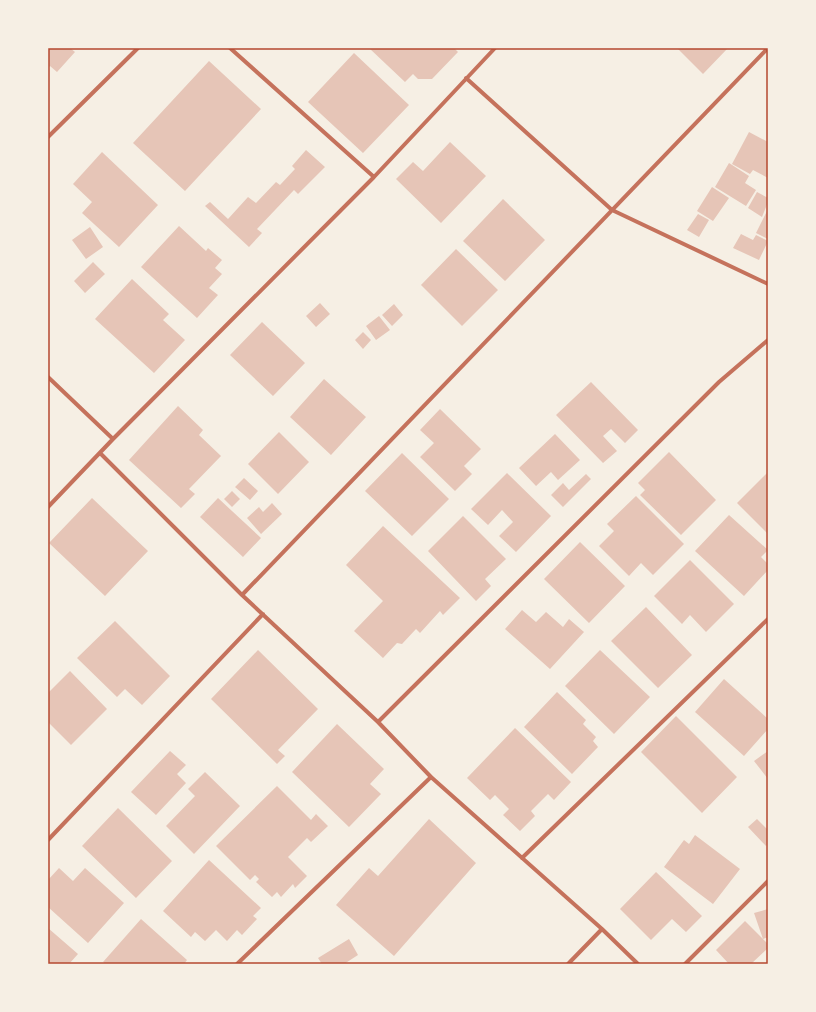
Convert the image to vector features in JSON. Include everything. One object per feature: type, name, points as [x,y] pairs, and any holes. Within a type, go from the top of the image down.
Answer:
[{"type":"street","points":[[48,137],[138,48]]},
{"type":"street","points":[[230,48],[374,177]]},
{"type":"street","points":[[48,507],[112,439],[374,177],[495,48]]},
{"type":"street","points":[[242,595],[768,48]]},
{"type":"street","points":[[466,78],[612,210],[768,284]]},
{"type":"street","points":[[378,722],[719,382],[768,340]]},
{"type":"street","points":[[48,377],[112,439]]},
{"type":"street","points":[[100,453],[242,595],[378,722],[431,777],[602,929],[638,964]]},
{"type":"street","points":[[48,840],[263,614]]},
{"type":"street","points":[[522,858],[768,619]]},
{"type":"street","points":[[238,964],[431,777]]},
{"type":"street","points":[[686,964],[768,881]]},
{"type":"street","points":[[568,964],[602,929]]},
{"type":"building","points":[[48,48],[70,48],[75,52],[57,72],[50,66],[48,68]]},
{"type":"building","points":[[369,48],[454,48],[458,52],[432,79],[418,79],[413,74],[405,82]]},
{"type":"building","points":[[677,48],[728,48],[703,74]]},
{"type":"building","points":[[354,53],[409,105],[363,153],[308,102]]},
{"type":"building","points":[[209,61],[261,109],[185,191],[133,143]]},
{"type":"building","points":[[749,132],[768,142],[768,178],[753,170],[750,174],[732,164]]},
{"type":"building","points":[[450,142],[486,176],[441,223],[396,179],[413,162],[423,171]]},
{"type":"building","points":[[306,150],[325,167],[298,194],[294,190],[257,229],[262,233],[249,247],[205,206],[210,202],[228,219],[248,197],[256,203],[276,182],[280,185],[295,169],[292,166]]},
{"type":"building","points":[[102,152],[158,205],[119,247],[82,213],[92,202],[73,184]]},
{"type":"building","points":[[729,163],[749,176],[745,183],[756,190],[746,206],[715,187]]},
{"type":"building","points":[[712,187],[729,198],[713,221],[697,211]]},
{"type":"building","points":[[757,192],[768,198],[768,202],[762,217],[748,208]]},
{"type":"building","points":[[503,199],[545,240],[505,281],[463,241]]},
{"type":"building","points":[[768,209],[768,239],[756,233]]},
{"type":"building","points":[[698,214],[709,220],[699,237],[687,230]]},
{"type":"building","points":[[179,226],[206,251],[208,248],[222,260],[215,268],[222,274],[209,288],[218,295],[197,318],[141,267]]},
{"type":"building","points":[[90,227],[103,247],[86,259],[72,240]]},
{"type":"building","points":[[741,234],[753,240],[756,235],[768,241],[759,260],[733,248]]},
{"type":"building","points":[[456,249],[498,290],[462,326],[421,285]]},
{"type":"building","points":[[93,262],[105,274],[85,293],[74,281]]},
{"type":"building","points":[[132,279],[169,314],[163,320],[185,340],[154,373],[95,319]]},
{"type":"building","points":[[320,303],[330,314],[316,327],[306,316]]},
{"type":"building","points":[[394,304],[403,315],[392,326],[382,315]]},
{"type":"building","points":[[379,316],[390,330],[376,340],[366,326]]},
{"type":"building","points":[[262,322],[305,363],[273,396],[230,355]]},
{"type":"building","points":[[363,332],[371,340],[363,349],[355,340]]},
{"type":"building","points":[[324,379],[366,417],[331,455],[290,417]]},
{"type":"building","points":[[591,382],[638,430],[625,443],[611,429],[603,436],[617,451],[603,463],[556,415]]},
{"type":"building","points":[[178,406],[203,430],[199,435],[221,456],[189,489],[195,494],[181,508],[129,460]]},
{"type":"building","points":[[440,409],[481,449],[464,466],[472,474],[455,491],[420,457],[434,443],[420,430]]},
{"type":"building","points":[[279,432],[309,462],[278,494],[248,464]]},
{"type":"building","points":[[555,434],[580,460],[558,480],[551,472],[536,486],[519,468]]},
{"type":"building","points":[[669,452],[716,500],[681,535],[640,495],[645,490],[638,483]]},
{"type":"building","points":[[402,453],[449,499],[412,536],[365,491]]},
{"type":"building","points":[[768,472],[768,534],[737,503]]},
{"type":"building","points":[[507,473],[551,516],[516,552],[499,536],[513,522],[502,510],[488,525],[471,509]]},
{"type":"building","points":[[586,474],[591,479],[563,507],[551,495],[563,483],[569,490]]},
{"type":"building","points":[[244,478],[258,491],[250,500],[235,487]]},
{"type":"building","points":[[232,491],[240,499],[232,507],[224,499]]},
{"type":"building","points":[[636,496],[684,544],[653,575],[641,563],[629,576],[599,546],[614,531],[607,524]]},
{"type":"building","points":[[92,498],[148,551],[105,596],[49,543]]},
{"type":"building","points":[[218,498],[261,538],[243,557],[200,517]]},
{"type":"building","points":[[272,503],[282,514],[261,534],[247,518],[259,507],[263,512]]},
{"type":"building","points":[[729,515],[768,550],[761,557],[768,564],[768,570],[744,596],[695,551]]},
{"type":"building","points":[[463,516],[506,559],[485,579],[491,586],[476,601],[428,551]]},
{"type":"building","points":[[383,526],[460,598],[443,615],[440,611],[420,633],[416,629],[402,644],[397,643],[383,658],[354,631],[383,601],[346,565]]},
{"type":"building","points":[[580,542],[625,586],[589,623],[544,579]]},
{"type":"building","points":[[690,560],[734,604],[706,632],[690,615],[682,624],[654,596]]},
{"type":"building","points":[[646,607],[692,655],[658,688],[611,641]]},
{"type":"building","points":[[522,610],[536,622],[546,612],[563,627],[569,619],[584,632],[550,669],[505,629]]},
{"type":"building","points":[[115,621],[170,676],[142,705],[125,689],[117,697],[77,658]]},
{"type":"building","points":[[258,650],[318,709],[278,750],[285,756],[277,764],[211,699]]},
{"type":"building","points":[[600,650],[650,697],[614,734],[565,686]]},
{"type":"building","points":[[70,671],[107,709],[71,745],[48,722],[48,693]]},
{"type":"building","points":[[724,679],[768,719],[768,729],[744,756],[695,712]]},
{"type":"building","points":[[557,692],[586,720],[583,724],[596,737],[593,741],[598,747],[572,774],[524,727]]},
{"type":"building","points":[[676,716],[737,777],[702,813],[641,752]]},
{"type":"building","points":[[337,724],[384,769],[370,784],[381,794],[349,827],[292,772]]},
{"type":"building","points":[[515,728],[571,782],[554,800],[548,794],[531,811],[535,816],[520,831],[503,815],[509,809],[495,795],[490,800],[467,778]]},
{"type":"building","points":[[170,751],[186,765],[177,774],[186,783],[156,815],[131,792]]},
{"type":"building","points":[[768,751],[768,779],[754,761]]},
{"type":"building","points":[[205,772],[240,806],[194,854],[166,826],[195,796],[188,789]]},
{"type":"building","points":[[277,786],[311,820],[316,814],[328,826],[311,842],[307,838],[288,857],[307,876],[295,888],[293,884],[281,897],[277,892],[272,897],[256,882],[259,879],[255,875],[250,880],[216,846]]},
{"type":"building","points":[[118,808],[172,861],[136,898],[82,846]]},
{"type":"building","points":[[429,819],[476,863],[394,956],[336,905],[369,868],[378,876]]},
{"type":"building","points":[[757,819],[768,830],[768,844],[766,846],[748,827]]},
{"type":"building","points":[[695,835],[740,869],[713,904],[664,867],[684,840],[689,844]]},
{"type":"building","points":[[209,860],[261,908],[253,916],[257,919],[242,935],[237,930],[227,941],[216,930],[205,941],[195,932],[191,937],[163,911]]},
{"type":"building","points":[[59,868],[73,881],[85,868],[124,903],[88,943],[48,907],[48,880]]},
{"type":"building","points":[[656,872],[702,916],[686,932],[672,919],[651,940],[620,909]]},
{"type":"building","points":[[768,909],[768,937],[763,939],[754,913]]},
{"type":"building","points":[[141,919],[187,960],[184,964],[106,964],[103,962]]},
{"type":"building","points":[[745,921],[768,944],[768,948],[751,964],[729,964],[716,950]]},
{"type":"building","points":[[48,928],[78,954],[69,964],[48,964]]},
{"type":"building","points":[[349,939],[358,955],[344,964],[322,964],[318,958]]}]
